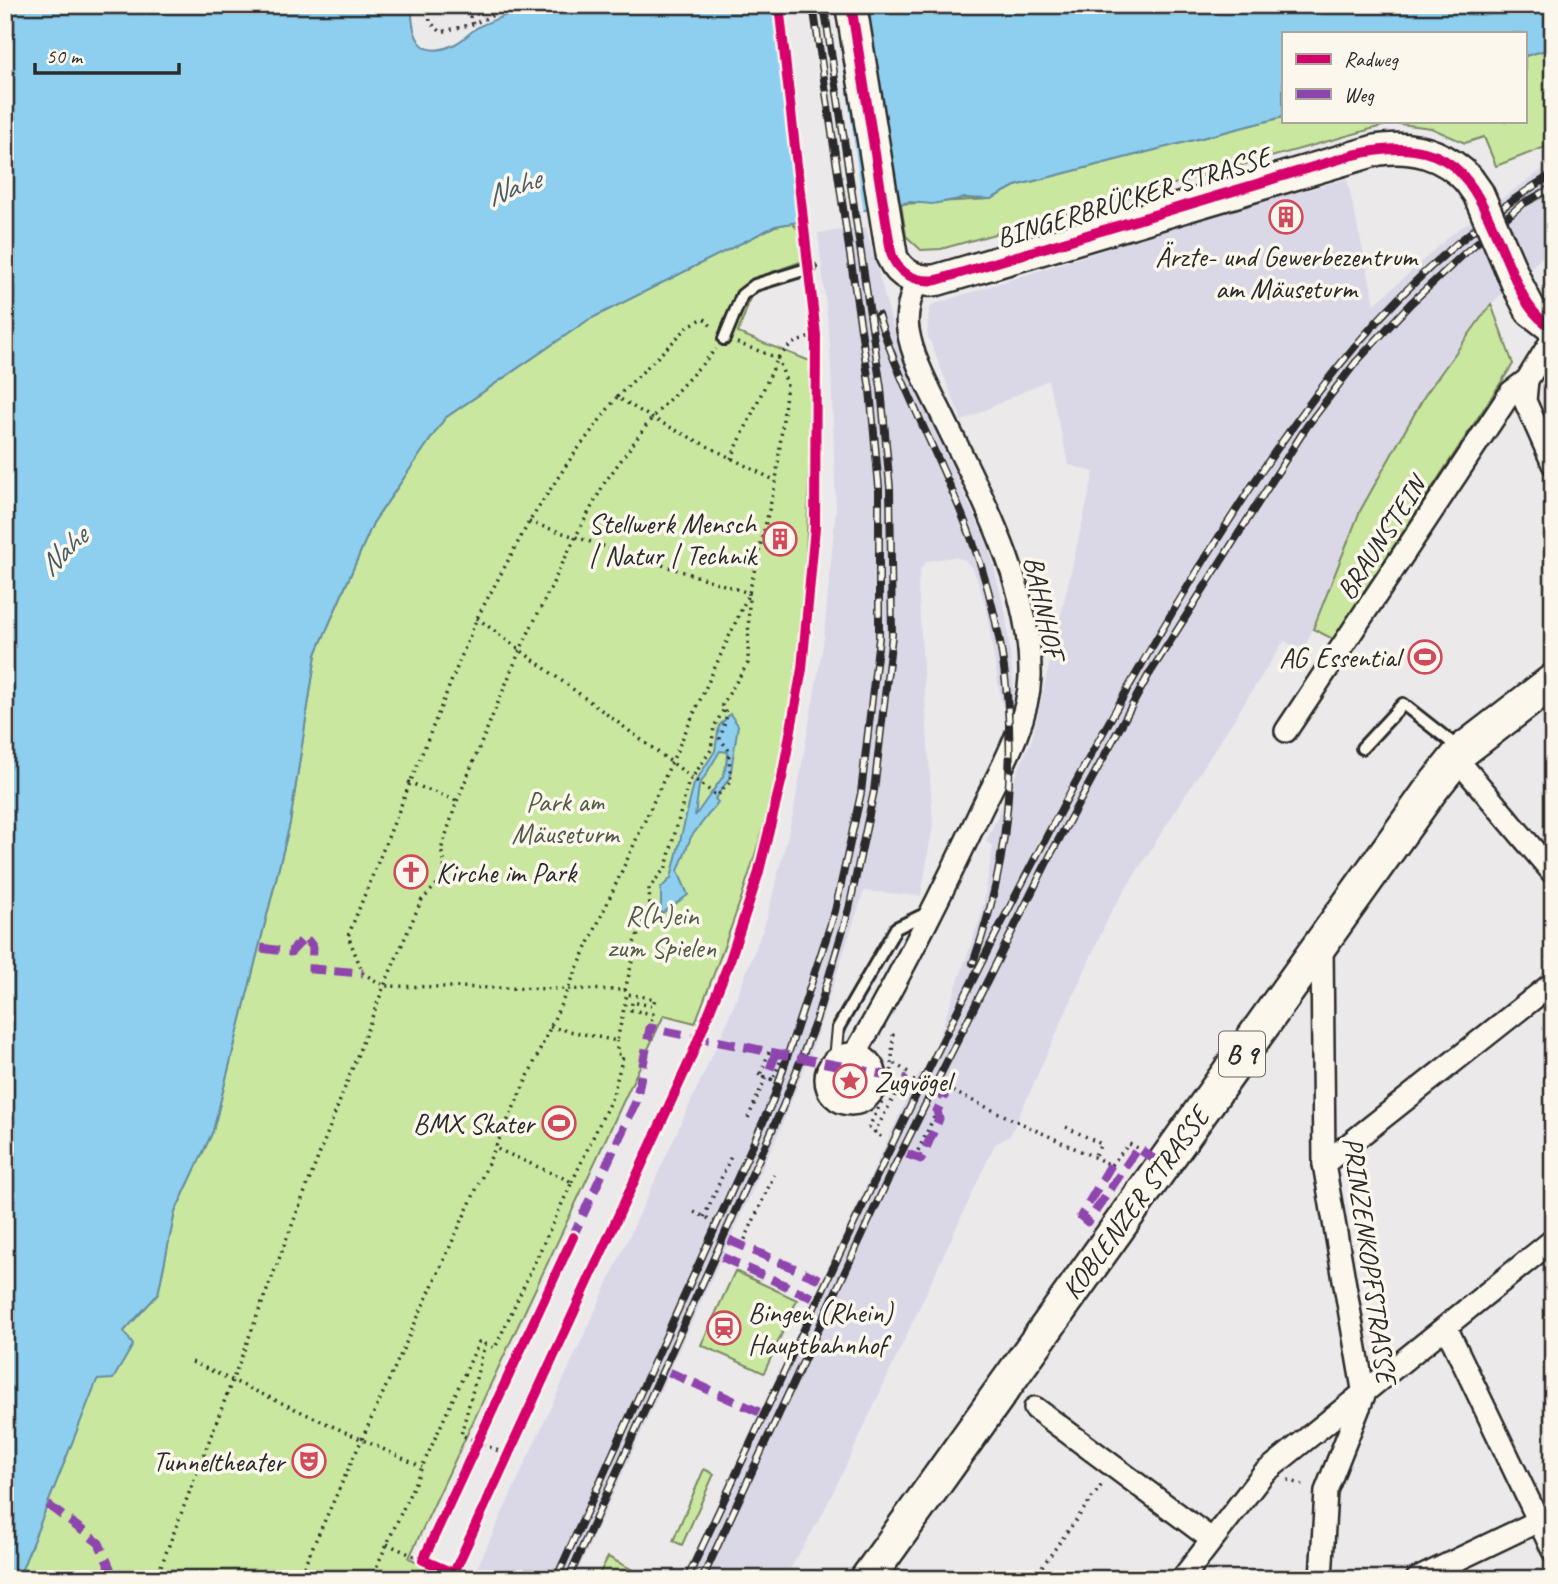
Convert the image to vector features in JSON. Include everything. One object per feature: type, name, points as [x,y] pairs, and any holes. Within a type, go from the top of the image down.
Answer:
[{"type":"main road","points":[[851,5],[886,223],[895,263],[902,272],[917,279]]},
{"type":"main road","name":"BINGERBRÜCKER STRASSE","points":[[917,279],[937,280],[1377,150],[1406,148],[1432,154],[1468,179],[1478,193],[1531,311],[1553,328]]},
{"type":"main road","name":"KOBLENZER STRASSE","points":[[867,1579],[1459,754],[1553,681]]},
{"type":"street","name":"BAHNHOF","points":[[845,1056],[933,910],[1009,751],[1024,709],[1030,678],[1014,577],[988,507],[940,410],[908,333],[909,305],[917,279]]},
{"type":"street","name":"BRAUNSTEIN","points":[[1286,731],[1511,392],[1527,380],[1553,338]]},
{"type":"street","points":[[1527,380],[1525,401],[1553,464]]},
{"type":"street","points":[[1459,754],[1553,873]]},
{"type":"street","name":"PRINZENKOPFSTRASSE","points":[[1321,1579],[1326,1491],[1364,1395],[1324,1164],[1322,942]]},
{"type":"street","points":[[1324,1164],[1553,982]]},
{"type":"street","points":[[1182,1579],[1264,1474],[1553,1240]]},
{"type":"street","points":[[1446,1327],[1546,1518],[1553,1550]]},
{"type":"street","points":[[1035,1408],[1211,1539]]},
{"type":"street","points":[[1417,1579],[1546,1518]]},
{"type":"lane","points":[[724,339],[743,295],[755,285],[810,268]]},
{"type":"lane","points":[[1362,748],[1403,704],[1459,754]]},
{"type":"lane","points":[[845,1056],[838,1028],[896,928],[933,910]]},
{"type":"path","points":[[428,5],[430,22],[441,32],[473,24],[516,5]]},
{"type":"path","points":[[473,24],[470,17],[496,5]]},
{"type":"path","points":[[650,1028],[653,1014],[631,1010],[632,1002],[653,1006],[655,999],[626,992],[384,986],[363,973],[348,936],[408,782],[477,618],[529,522],[569,461],[617,397],[690,325],[704,318],[724,339],[778,358]]},
{"type":"path","points":[[731,459],[778,358],[791,344],[816,335]]},
{"type":"path","points":[[156,1579],[384,986],[421,901],[442,879],[446,863],[441,850],[457,801],[520,650],[605,482],[652,418],[724,339]]},
{"type":"path","points":[[298,1579],[749,593],[776,481],[787,384],[778,358]]},
{"type":"path","points":[[617,397],[652,418],[776,481]]},
{"type":"path","points":[[529,522],[749,593]]},
{"type":"path","points":[[477,618],[717,796],[731,781],[728,749],[720,739],[727,715],[722,705],[748,663],[749,593]]},
{"type":"path","points":[[371,1579],[479,1342],[495,1348],[612,1095],[623,1056],[617,1054],[617,1041],[635,950],[634,943],[650,908],[649,888],[666,867],[693,779],[711,750],[714,727],[724,709]]},
{"type":"path","points":[[408,782],[457,801]]},
{"type":"path","points":[[550,1027],[617,1041]]},
{"type":"path","points":[[769,1052],[761,1075],[773,1080],[783,1055]]},
{"type":"path","points":[[874,1133],[908,1072],[892,1062],[891,1083],[869,1127],[874,1133],[881,1137]]},
{"type":"path","points":[[748,1118],[770,1069]]},
{"type":"path","points":[[758,1074],[776,1081]]},
{"type":"path","points":[[906,1079],[943,1087],[1111,1165],[1129,1144],[1138,1148]]},
{"type":"path","points":[[915,1157],[934,1117]]},
{"type":"path","points":[[1066,1127],[1101,1144],[1094,1157]]},
{"type":"path","points":[[495,1148],[572,1182]]},
{"type":"path","points":[[704,1217],[732,1154]]},
{"type":"path","points":[[742,1245],[774,1175]]},
{"type":"path","points":[[694,1212],[714,1221]]},
{"type":"path","points":[[485,1344],[461,1435],[508,1455]]},
{"type":"path","points":[[192,1362],[422,1467]]},
{"type":"path","points":[[1276,1464],[1289,1482],[1326,1491]]},
{"type":"path","points":[[1038,1572],[1115,1467]]},
{"type":"path","points":[[387,1544],[423,1560]]},
{"type":"shaded area","points":[[1553,162],[1553,247],[1491,304],[1425,395],[1360,511],[1304,650],[1284,641],[1111,912],[1010,1136],[995,1144],[822,1515],[784,1579],[682,1579],[919,1073],[923,1073],[938,1039],[982,913],[993,846],[986,842],[1032,739],[1094,472],[1069,465],[1048,380],[962,421],[927,334],[929,309],[934,304],[1210,216],[1347,179],[1375,304],[1452,234]]},
{"type":"shaded area","points":[[866,227],[901,357],[989,547],[1006,616],[1015,699],[1001,702],[986,607],[974,571],[965,560],[954,557],[927,561],[920,570],[918,585],[933,825],[921,896],[864,891],[813,1046],[779,1132],[574,1579],[472,1579],[727,1023],[766,921],[793,814],[823,645],[836,509],[830,343],[818,233]]},
{"type":"green space","points":[[1553,48],[1553,144],[1496,166],[1484,137],[1465,143],[1431,128],[1393,123],[941,249],[921,250],[906,236],[901,204],[991,199],[1015,186],[1282,117],[1282,122],[1526,122],[1526,56]]},
{"type":"green space","name":"Park am Mäuseturm","points":[[792,223],[803,235],[803,261],[758,277],[738,333],[810,361],[808,516],[801,619],[787,721],[761,836],[741,899],[695,1023],[664,1015],[409,1558],[439,1572],[436,1579],[18,1579],[97,1379],[124,1331],[158,1294],[175,1212],[213,1131],[290,823],[316,654],[373,523],[445,418],[588,320],[775,226]]},
{"type":"green space","points":[[1491,304],[1513,364],[1333,639],[1313,629],[1360,511],[1425,395]]},
{"type":"green space","points":[[735,1271],[797,1300],[764,1373],[701,1345]]},
{"type":"green space","points":[[704,1469],[714,1474],[682,1545],[673,1541]]},
{"type":"green space","points":[[608,1557],[650,1579],[598,1576]]},
{"type":"water","name":"Nahe","points":[[5,5],[412,5],[416,35],[420,42],[433,50],[455,44],[478,27],[530,5],[1553,5],[1553,48],[1526,56],[1526,32],[1282,32],[1282,117],[1015,186],[991,199],[965,198],[932,204],[910,202],[775,226],[588,320],[445,418],[373,523],[316,654],[290,823],[213,1131],[175,1212],[158,1294],[124,1331],[133,1345],[113,1379],[97,1380],[18,1579],[5,1579]]},
{"type":"water","points":[[730,714],[738,725],[730,777],[715,799],[718,802],[691,837],[678,871],[688,895],[661,914],[661,888],[671,878],[694,784],[715,751],[719,726]],"holes":[[[720,751],[728,752],[724,775],[695,816],[699,786]]]},
{"type":"pier","points":[[771,5],[835,5],[864,214],[802,225]]},
{"type":"railway","points":[[556,1579],[773,1100],[835,911],[861,793],[879,638],[879,487],[870,390],[813,5]]},
{"type":"railway","points":[[568,1579],[783,1106],[816,1020],[849,909],[874,791],[892,635],[890,488],[881,388],[824,5]]},
{"type":"railway","points":[[687,1579],[879,1171],[999,928],[1097,743],[1203,562],[1314,397],[1398,299],[1445,254],[1497,212],[1553,174]]},
{"type":"railway","points":[[702,1579],[891,1173],[1052,852],[1148,676],[1307,426],[1356,362],[1411,303],[1466,252],[1521,205],[1553,187]]},
{"type":"railway","points":[[878,315],[899,372],[972,540],[988,591],[1000,644],[1010,752],[1007,805],[1001,859],[989,912],[973,963]]},
{"type":"marked path","points":[[261,948],[291,952],[305,937],[313,947],[312,969],[363,973]]},
{"type":"marked path","points":[[571,1240],[636,1102],[650,1028],[906,1079]]},
{"type":"marked path","points":[[770,1069],[776,1053]]},
{"type":"marked path","points":[[907,1154],[921,1159],[939,1119],[937,1111],[944,1097],[939,1094],[943,1087]]},
{"type":"marked path","points":[[1111,1165],[1081,1216],[1088,1222],[1138,1148],[1162,1165]]},
{"type":"marked path","points":[[729,1240],[821,1280]]},
{"type":"marked path","points":[[722,1257],[813,1298]]},
{"type":"marked path","points":[[669,1372],[759,1412]]},
{"type":"marked path","points":[[48,1505],[99,1543],[110,1568],[104,1579]]},
{"type":"cycle path","points":[[451,1579],[690,1060],[730,960],[758,875],[782,778],[802,669],[815,527],[816,335],[779,5]]},
{"type":"cycle path","points":[[851,5],[891,252],[897,266],[908,275],[922,280],[937,280],[1353,155],[1390,149],[1419,151],[1442,159],[1460,172],[1487,214],[1523,296],[1538,317],[1553,328]]},
{"type":"cycle path","points":[[453,1573],[423,1560],[573,1237]]},
{"type":"place","name":"Ärzte- und Gewerbezentrum am Mäuseturm","points":[[1286,217]]},
{"type":"place","name":"Stellwerk Mensch | Natur | Technik","points":[[780,539]]},
{"type":"place","name":"AG Essential","points":[[1425,657]]},
{"type":"place","name":"Kirche im Park","points":[[411,872]]},
{"type":"place","name":"Zugvögel","points":[[850,1081]]},
{"type":"place","name":"BMX Skater","points":[[559,1123]]},
{"type":"place","name":"Bingen (Rhein) Hauptbahnhof","points":[[724,1328]]},
{"type":"place","name":"Tunneltheater","points":[[309,1461]]},
{"type":"park label","name":"R(h)ein zum Spielen","points":[[662,931]]}]
